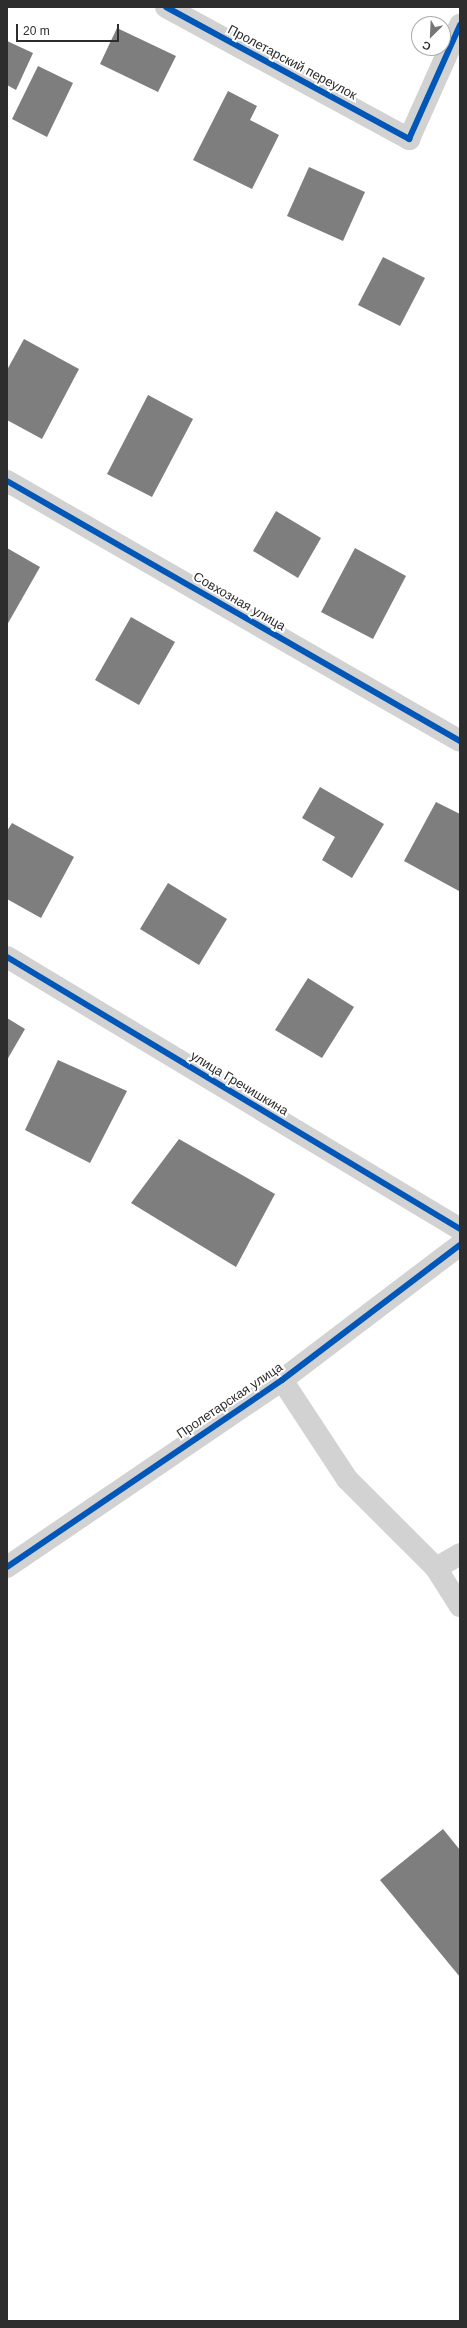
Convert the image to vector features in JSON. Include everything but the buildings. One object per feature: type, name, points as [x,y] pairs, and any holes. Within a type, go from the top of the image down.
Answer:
[{"type":"street","name":"Пролетарский переулок","points":[[166,7],[409,139],[460,25]]},
{"type":"street","name":"Совхозная улица","points":[[7,481],[460,741]]},
{"type":"street","name":"улица Гречишкина","points":[[7,957],[460,1230]]},
{"type":"street","name":"Пролетарская улица","points":[[7,1567],[282,1380],[460,1245]]},
{"type":"street","points":[[282,1380],[347,1479],[436,1568],[460,1606]]},
{"type":"street","points":[[436,1568],[460,1554]]},
{"type":"cycle path","points":[[166,7],[409,139],[460,25]]},
{"type":"cycle path","points":[[7,481],[460,741]]},
{"type":"cycle path","points":[[7,957],[460,1229]]},
{"type":"cycle path","points":[[7,1567],[282,1380],[460,1245]]}]
